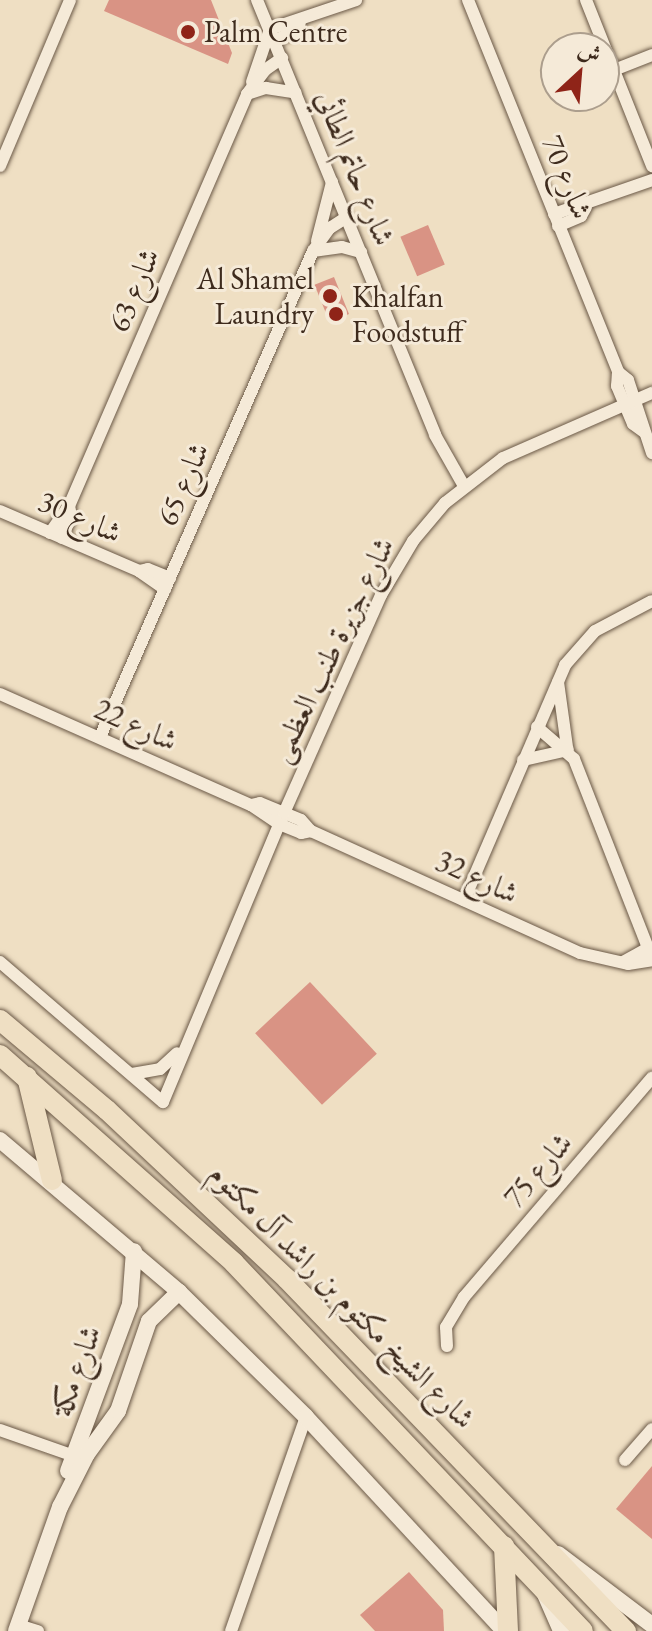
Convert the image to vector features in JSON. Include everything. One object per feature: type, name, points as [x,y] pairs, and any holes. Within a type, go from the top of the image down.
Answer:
[{"type":"main road","name":"شارع الشيخ مكتوم بن راشد آل مكتوم","points":[[0,1020],[193,1187],[551,1550],[626,1631]]},
{"type":"main road","name":"شارع الشيخ مكتوم بن راشد آل مكتوم","points":[[0,1055],[234,1263],[583,1631]]},
{"type":"main road","points":[[27,1077],[52,1180]]},
{"type":"main road","points":[[504,1546],[506,1631]]},
{"type":"street","points":[[0,166],[70,0]]},
{"type":"street","name":"شارع حاتم الطائي","points":[[257,0],[435,435],[464,486]]},
{"type":"street","points":[[272,35],[356,0]]},
{"type":"street","name":"شارع 70","points":[[468,0],[630,402],[633,424],[644,432],[652,453]]},
{"type":"street","points":[[586,0],[599,32]]},
{"type":"street","name":"شارع 63","points":[[56,535],[272,35]]},
{"type":"street","points":[[620,68],[652,55]]},
{"type":"street","name":"شارع 63","points":[[249,90],[282,58]]},
{"type":"street","points":[[620,85],[652,166]]},
{"type":"street","points":[[249,90],[266,88],[296,93]]},
{"type":"street","points":[[556,220],[652,180]]},
{"type":"street","name":"شارع 65","points":[[100,737],[315,248],[332,182]]},
{"type":"street","name":"شارع 65","points":[[315,248],[347,217]]},
{"type":"street","points":[[315,248],[332,247],[361,252]]},
{"type":"street","name":"شارع جزيرة طنب العظمى","points":[[132,1074],[163,1102],[184,1044],[281,818],[391,576],[428,521],[464,486],[527,445],[652,393]]},
{"type":"street","name":"شارع 30","points":[[0,511],[139,571],[148,569],[167,583]]},
{"type":"street","points":[[464,900],[558,679],[573,653],[595,631],[649,604]]},
{"type":"street","points":[[558,679],[568,750],[651,955]]},
{"type":"street","name":"شارع 22","points":[[0,694],[281,818]]},
{"type":"street","points":[[537,727],[568,750]]},
{"type":"street","points":[[523,760],[568,750]]},
{"type":"street","name":"شارع 32","points":[[281,818],[301,833],[311,831],[580,953],[623,962],[651,955]]},
{"type":"street","points":[[0,962],[132,1074]]},
{"type":"street","name":"شارع جزيرة طنب العظمى","points":[[132,1074],[160,1069],[184,1044]]},
{"type":"street","name":"شارع 75","points":[[447,1346],[446,1327],[464,1297],[652,1078]]},
{"type":"street","points":[[0,1140],[52,1180],[179,1292],[306,1417],[506,1631]]},
{"type":"street","name":"شارع مكة","points":[[17,1628],[79,1458],[130,1304],[134,1251]]},
{"type":"street","name":"شارع مكة","points":[[79,1458],[118,1411],[149,1321],[179,1292]]},
{"type":"street","points":[[245,1631],[233,1626],[306,1417]]},
{"type":"street","points":[[625,1460],[652,1429]]},
{"type":"street","points":[[0,1430],[79,1458]]},
{"type":"street","points":[[551,1550],[609,1588],[652,1625]]},
{"type":"street","points":[[543,1587],[561,1631]]},
{"type":"street","points":[[17,1628],[38,1631]]},
{"type":"building","name":"Palm Centre","points":[[109,0],[211,0],[232,53],[228,64],[104,11]]},
{"type":"building","points":[[428,225],[445,265],[417,276],[400,237]]},
{"type":"building","points":[[334,277],[349,314],[330,322],[315,285]]},
{"type":"building","points":[[310,982],[377,1054],[322,1105],[255,1033]]},
{"type":"building","points":[[652,1466],[652,1539],[616,1509]]},
{"type":"building","points":[[409,1572],[443,1610],[444,1631],[375,1631],[360,1615]]},
{"type":"place","name":"Palm Centre","points":[[188,32]]},
{"type":"place","name":"Al Shamel Laundry","points":[[330,296]]},
{"type":"place","name":"Khalfan Foodstuff","points":[[336,314]]}]
